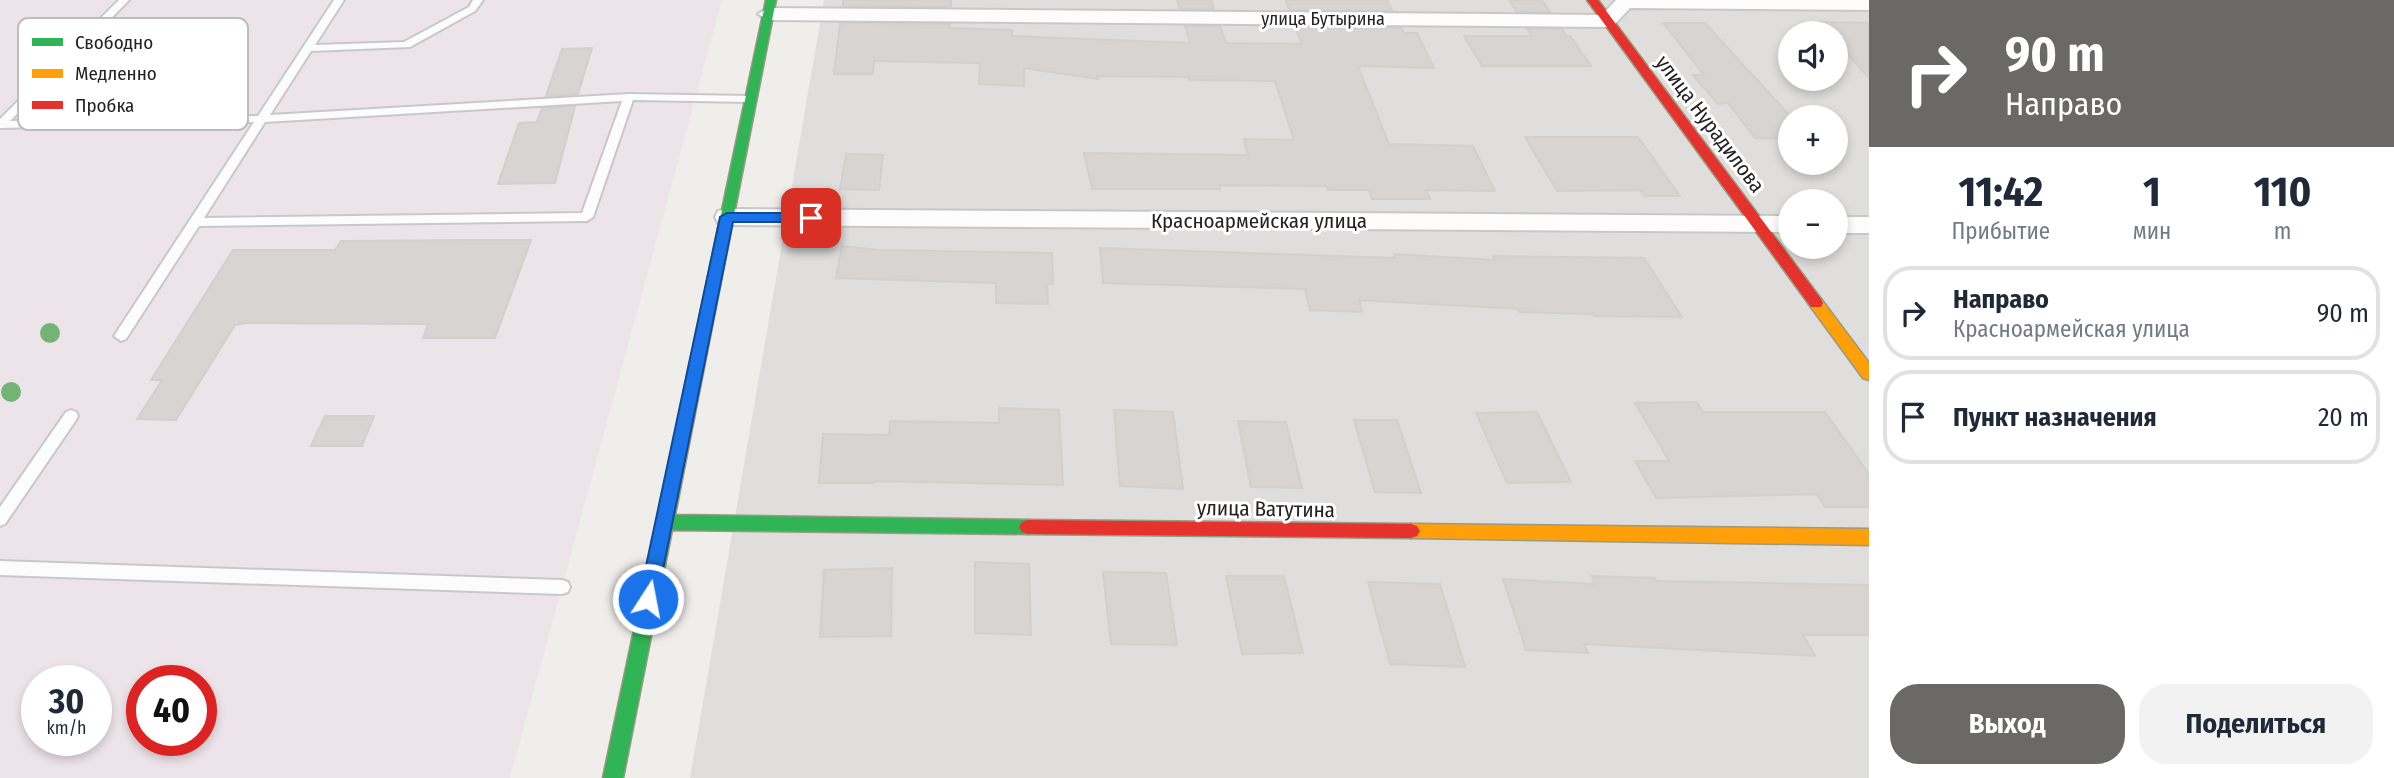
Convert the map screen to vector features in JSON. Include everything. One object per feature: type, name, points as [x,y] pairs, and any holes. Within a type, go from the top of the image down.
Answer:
[{"type":"street","name":"улица Нурадилова","points":[[1592,0],[1869,373]]},
{"type":"street","points":[[1607,21],[1625,2],[1869,4]]},
{"type":"street","points":[[613,778],[769,7]]},
{"type":"street","name":"улица Бутырина","points":[[769,7],[1607,21]]},
{"type":"street","name":"Красноармейская улица","points":[[727,217],[1778,225]]},
{"type":"street","points":[[1848,225],[1869,225]]},
{"type":"street","name":"улица Ватутина","points":[[663,522],[1869,537]]},
{"type":"lane","points":[[106,18],[124,0]]},
{"type":"lane","points":[[121,336],[339,0]]},
{"type":"lane","points":[[308,48],[406,45],[472,9],[478,0]]},
{"type":"lane","points":[[248,119],[629,97],[751,99]]},
{"type":"lane","points":[[195,222],[587,217],[629,97]]},
{"type":"lane","points":[[0,125],[18,107]]},
{"type":"lane","points":[[0,125],[18,125]]},
{"type":"lane","points":[[0,519],[71,416]]},
{"type":"lane","points":[[0,568],[562,587]]},
{"type":"shaded area","points":[[0,0],[722,0],[510,778],[0,778]]},
{"type":"shaded area","points":[[824,0],[1869,0],[1869,778],[690,778]]},
{"type":"building","points":[[843,0],[951,0],[951,7],[843,6]]},
{"type":"building","points":[[1177,0],[1211,0],[1214,9],[1180,9]]},
{"type":"building","points":[[1286,0],[1387,0],[1392,11],[1289,10]]},
{"type":"building","points":[[1509,0],[1542,0],[1550,12],[1517,12]]},
{"type":"building","points":[[840,23],[950,24],[949,28],[1012,30],[1012,36],[1190,43],[1185,26],[1220,26],[1226,43],[1302,44],[1295,27],[1401,28],[1404,33],[1417,33],[1434,68],[1358,66],[1389,144],[1473,146],[1495,191],[1426,190],[1430,199],[1372,199],[1369,190],[1328,190],[1327,186],[1220,185],[1220,189],[1092,189],[1084,153],[1248,155],[1244,139],[1294,140],[1275,81],[1097,76],[1098,79],[1024,68],[1024,86],[979,84],[980,63],[874,61],[873,74],[834,74]]},
{"type":"building","points":[[1663,23],[1705,23],[1780,105],[1778,139],[1755,138],[1728,103],[1718,104],[1693,75],[1704,75]]},
{"type":"building","points":[[1848,23],[1869,23],[1869,78],[1848,54]]},
{"type":"building","points":[[1527,29],[1562,29],[1591,66],[1482,66],[1464,36],[1532,36]]},
{"type":"building","points":[[592,48],[578,94],[546,96],[562,49]]},
{"type":"building","points":[[575,106],[555,183],[498,184],[519,123],[537,122],[542,108]]},
{"type":"building","points":[[1525,137],[1638,137],[1680,196],[1644,196],[1640,190],[1557,191]]},
{"type":"building","points":[[846,154],[883,155],[879,190],[840,189]]},
{"type":"building","points":[[531,240],[495,338],[423,338],[428,324],[235,325],[176,420],[137,419],[162,380],[151,380],[233,250],[335,250],[341,241]]},
{"type":"building","points":[[842,246],[878,250],[1052,253],[1053,284],[1047,284],[1048,304],[996,303],[996,283],[836,278]]},
{"type":"building","points":[[1100,248],[1395,258],[1394,254],[1495,260],[1493,256],[1644,258],[1682,317],[1594,316],[1359,300],[1362,312],[1310,310],[1305,289],[1103,283]]},
{"type":"building","points":[[1697,402],[1703,412],[1825,412],[1869,474],[1869,507],[1825,507],[1817,494],[1656,498],[1635,461],[1669,461],[1635,403]]},
{"type":"building","points":[[999,408],[1059,410],[1063,485],[875,481],[819,483],[823,434],[889,435],[890,421],[999,423]]},
{"type":"building","points":[[1114,410],[1173,412],[1183,489],[1120,486]]},
{"type":"building","points":[[1537,412],[1571,482],[1507,483],[1476,413]]},
{"type":"building","points":[[325,416],[374,416],[362,446],[311,446]]},
{"type":"building","points":[[1354,420],[1397,420],[1421,493],[1375,492]]},
{"type":"building","points":[[1238,421],[1286,422],[1302,488],[1251,487]]},
{"type":"building","points":[[975,562],[1029,564],[1031,635],[975,633]]},
{"type":"building","points":[[892,568],[891,636],[820,637],[824,570]]},
{"type":"building","points":[[1103,572],[1166,573],[1177,645],[1111,644]]},
{"type":"building","points":[[1226,576],[1284,576],[1303,653],[1242,654]]},
{"type":"building","points":[[1592,576],[1655,578],[1656,581],[1869,585],[1869,635],[1803,635],[1815,656],[1584,644],[1588,653],[1526,650],[1503,579],[1595,584]]},
{"type":"building","points":[[1368,582],[1440,584],[1465,667],[1390,664]]},
{"type":"traffic: fast","points":[[613,778],[771,0]]},
{"type":"traffic: fast","points":[[663,522],[1028,527]]},
{"type":"traffic: slow","points":[[1816,303],[1869,374]]},
{"type":"traffic: slow","points":[[1411,531],[1869,537]]},
{"type":"traffic: jam","points":[[1592,0],[1816,303]]},
{"type":"traffic: jam","points":[[1028,527],[1411,531]]},
{"type":"route","points":[[648,599],[727,217],[811,218]]}]
